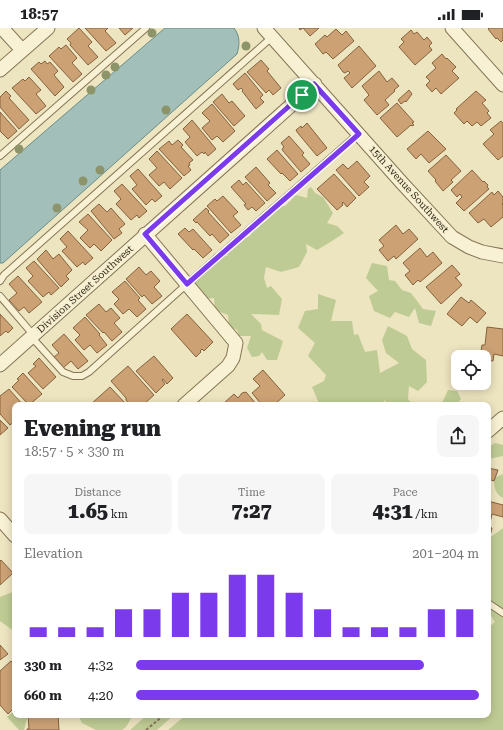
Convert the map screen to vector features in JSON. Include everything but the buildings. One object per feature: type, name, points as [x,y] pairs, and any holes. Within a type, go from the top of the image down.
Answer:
[{"type":"street","points":[[2,28],[22,50]]},
{"type":"street","points":[[0,70],[48,28]]},
{"type":"street","points":[[452,28],[503,85]]},
{"type":"street","name":"15th Avenue Southwest","points":[[268,33],[452,237],[469,247],[482,252],[503,256]]},
{"type":"street","name":"Division Street Southwest","points":[[0,365],[314,84]]},
{"type":"street","points":[[145,234],[236,343],[233,358],[228,366],[187,402]]},
{"type":"street","points":[[491,429],[503,418]]},
{"type":"street","points":[[0,519],[12,533]]},
{"type":"lane","points":[[0,156],[146,28]]},
{"type":"lane","points":[[0,281],[10,270],[268,33]]},
{"type":"lane","points":[[0,296],[30,331],[36,342],[63,372],[73,376],[82,376],[89,372],[187,284],[359,134]]},
{"type":"lane","points":[[491,605],[503,614]]},
{"type":"path","points":[[146,730],[160,718]]},
{"type":"green space","points":[[311,187],[315,193],[323,197],[333,213],[327,223],[337,226],[344,233],[317,250],[306,244],[307,252],[299,267],[281,272],[266,267],[264,278],[267,288],[271,286],[282,299],[279,315],[251,314],[261,324],[262,330],[283,341],[277,360],[267,360],[262,352],[259,356],[252,357],[247,348],[251,336],[239,336],[237,330],[229,326],[228,315],[215,310],[214,298],[204,299],[189,292],[193,279],[215,253],[228,256],[224,250],[227,243],[250,236],[251,231],[260,224],[258,216],[274,203],[285,206],[296,195],[307,198],[308,189]]},
{"type":"green space","points":[[372,263],[387,266],[389,280],[395,281],[402,290],[411,293],[423,309],[436,311],[431,326],[419,323],[415,308],[409,317],[395,312],[390,318],[374,311],[369,296],[378,291],[366,278]]},
{"type":"green space","points":[[318,294],[336,300],[331,321],[352,321],[354,335],[358,334],[365,352],[377,350],[380,373],[399,363],[386,353],[382,340],[388,326],[407,336],[412,349],[426,360],[427,382],[418,391],[409,386],[408,399],[410,402],[386,402],[385,400],[383,402],[318,402],[312,387],[324,381],[326,375],[308,356],[315,343],[298,328],[305,311],[318,309]]},
{"type":"green space","points":[[448,390],[457,391],[461,399],[458,402],[442,402]]},
{"type":"green space","points":[[495,443],[503,445],[503,456],[491,458],[491,445]]},
{"type":"green space","points":[[503,474],[503,498],[496,490],[494,478]]},
{"type":"green space","points":[[503,528],[503,730],[168,730],[182,718],[491,718],[491,625],[495,622],[491,616],[491,537]]},
{"type":"green space","points":[[12,592],[12,630],[0,621],[0,597]]},
{"type":"green space","points":[[12,713],[12,718],[27,718],[24,730],[19,730],[7,717]]},
{"type":"green space","points":[[80,718],[131,718],[126,727],[122,730],[96,730],[82,723]]},
{"type":"green space","points":[[144,718],[171,718],[157,730],[130,730]]},
{"type":"water","points":[[165,28],[234,28],[239,40],[237,54],[3,263],[0,263],[0,170]]},
{"type":"route","points":[[314,84],[359,134],[187,284],[145,234],[302,95],[314,84]]}]
